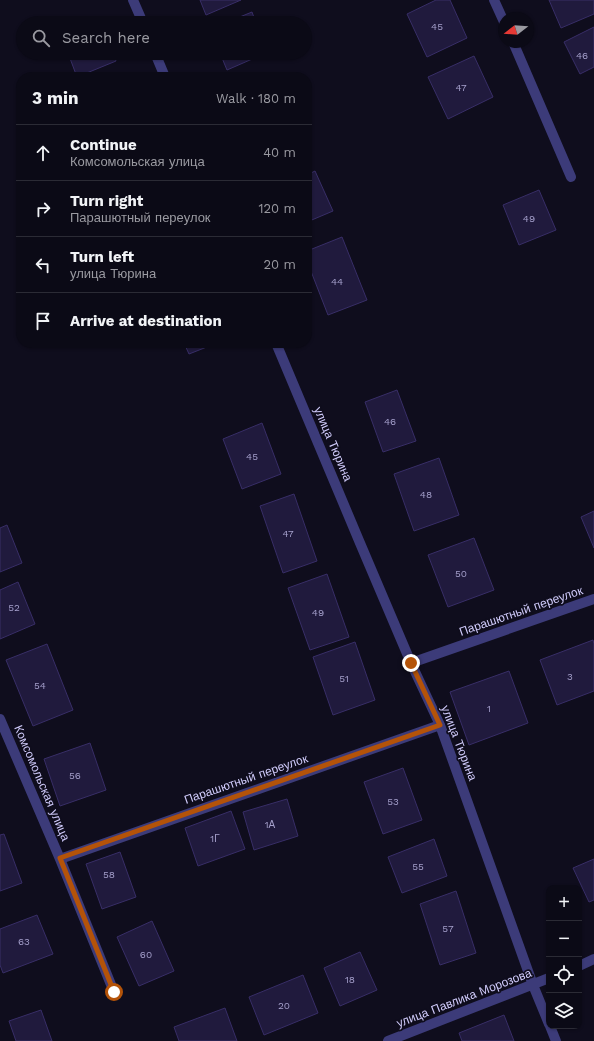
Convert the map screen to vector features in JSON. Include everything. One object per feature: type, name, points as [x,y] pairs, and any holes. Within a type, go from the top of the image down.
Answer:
[{"type":"street","points":[[133,0],[139,16]]},
{"type":"street","points":[[494,0],[499,12]]},
{"type":"street","points":[[516,48],[571,177]]},
{"type":"street","points":[[158,60],[163,72]]},
{"type":"street","name":"улица Тюрина","points":[[278,348],[411,663],[440,725],[546,1018]]},
{"type":"street","name":"Парашютный переулок","points":[[411,663],[594,599]]},
{"type":"street","name":"Комсомольская улица","points":[[0,719],[60,858],[114,992]]},
{"type":"street","name":"Парашютный переулок","points":[[60,858],[440,725]]},
{"type":"street","points":[[582,965],[594,960]]},
{"type":"street","name":"улица Павлика Морозова","points":[[388,1041],[546,979]]},
{"type":"street","name":"улица Тюрина","points":[[551,1029],[556,1041]]},
{"type":"building","points":[[200,0],[241,0],[206,15]]},
{"type":"building","points":[[436,0],[450,0],[467,38],[427,57],[407,14]]},
{"type":"building","points":[[549,0],[594,0],[594,14],[561,28]]},
{"type":"building","points":[[252,12],[253,16],[242,16]]},
{"type":"building","points":[[594,27],[594,67],[580,74],[564,42]]},
{"type":"building","points":[[474,56],[493,97],[448,119],[428,77]]},
{"type":"building","points":[[71,60],[116,61],[89,72],[75,72]]},
{"type":"building","points":[[223,60],[250,60],[227,70]]},
{"type":"building","points":[[315,171],[333,211],[312,220],[312,172]]},
{"type":"building","points":[[539,190],[556,230],[519,245],[503,205]]},
{"type":"building","points":[[342,237],[367,300],[328,315],[312,274],[312,249]]},
{"type":"building","points":[[186,348],[204,348],[189,354]]},
{"type":"building","points":[[397,390],[416,441],[383,452],[365,402]]},
{"type":"building","points":[[262,423],[281,474],[242,489],[223,439]]},
{"type":"building","points":[[439,458],[459,515],[414,531],[394,474]]},
{"type":"building","points":[[294,494],[317,561],[283,573],[260,506]]},
{"type":"building","points":[[594,511],[594,548],[581,517]]},
{"type":"building","points":[[7,525],[22,563],[0,572],[0,528]]},
{"type":"building","points":[[474,538],[494,590],[448,607],[428,555]]},
{"type":"building","points":[[327,574],[349,637],[310,650],[288,588]]},
{"type":"building","points":[[18,582],[35,624],[0,639],[0,590]]},
{"type":"building","points":[[593,640],[594,691],[557,705],[540,660]]},
{"type":"building","points":[[355,642],[375,700],[333,715],[313,657]]},
{"type":"building","points":[[47,644],[73,710],[33,726],[6,660]]},
{"type":"building","points":[[509,671],[528,723],[469,745],[450,692]]},
{"type":"building","points":[[90,743],[106,790],[60,806],[44,759]]},
{"type":"building","points":[[403,768],[422,820],[383,834],[364,782]]},
{"type":"building","points":[[287,799],[298,836],[254,850],[243,812]]},
{"type":"building","points":[[231,811],[245,849],[198,866],[185,828]]},
{"type":"building","points":[[4,834],[22,883],[0,891],[0,835]]},
{"type":"building","points":[[434,839],[447,876],[402,893],[388,857]]},
{"type":"building","points":[[120,852],[136,897],[102,909],[86,864]]},
{"type":"building","points":[[594,859],[594,900],[589,902],[573,868]]},
{"type":"building","points":[[456,891],[476,953],[440,965],[420,904]]},
{"type":"building","points":[[37,915],[53,954],[3,973],[0,965],[0,929]]},
{"type":"building","points":[[152,921],[174,971],[139,986],[117,937]]},
{"type":"building","points":[[360,952],[377,990],[340,1006],[324,968]]},
{"type":"building","points":[[303,975],[318,1013],[264,1035],[249,997]]},
{"type":"building","points":[[225,1008],[237,1041],[179,1041],[174,1027]]},
{"type":"building","points":[[41,1010],[52,1041],[16,1041],[9,1021]]},
{"type":"building","points":[[504,1015],[514,1041],[462,1041],[459,1033]]},
{"type":"route","points":[[114,992],[60,858],[440,725],[411,663]]}]
